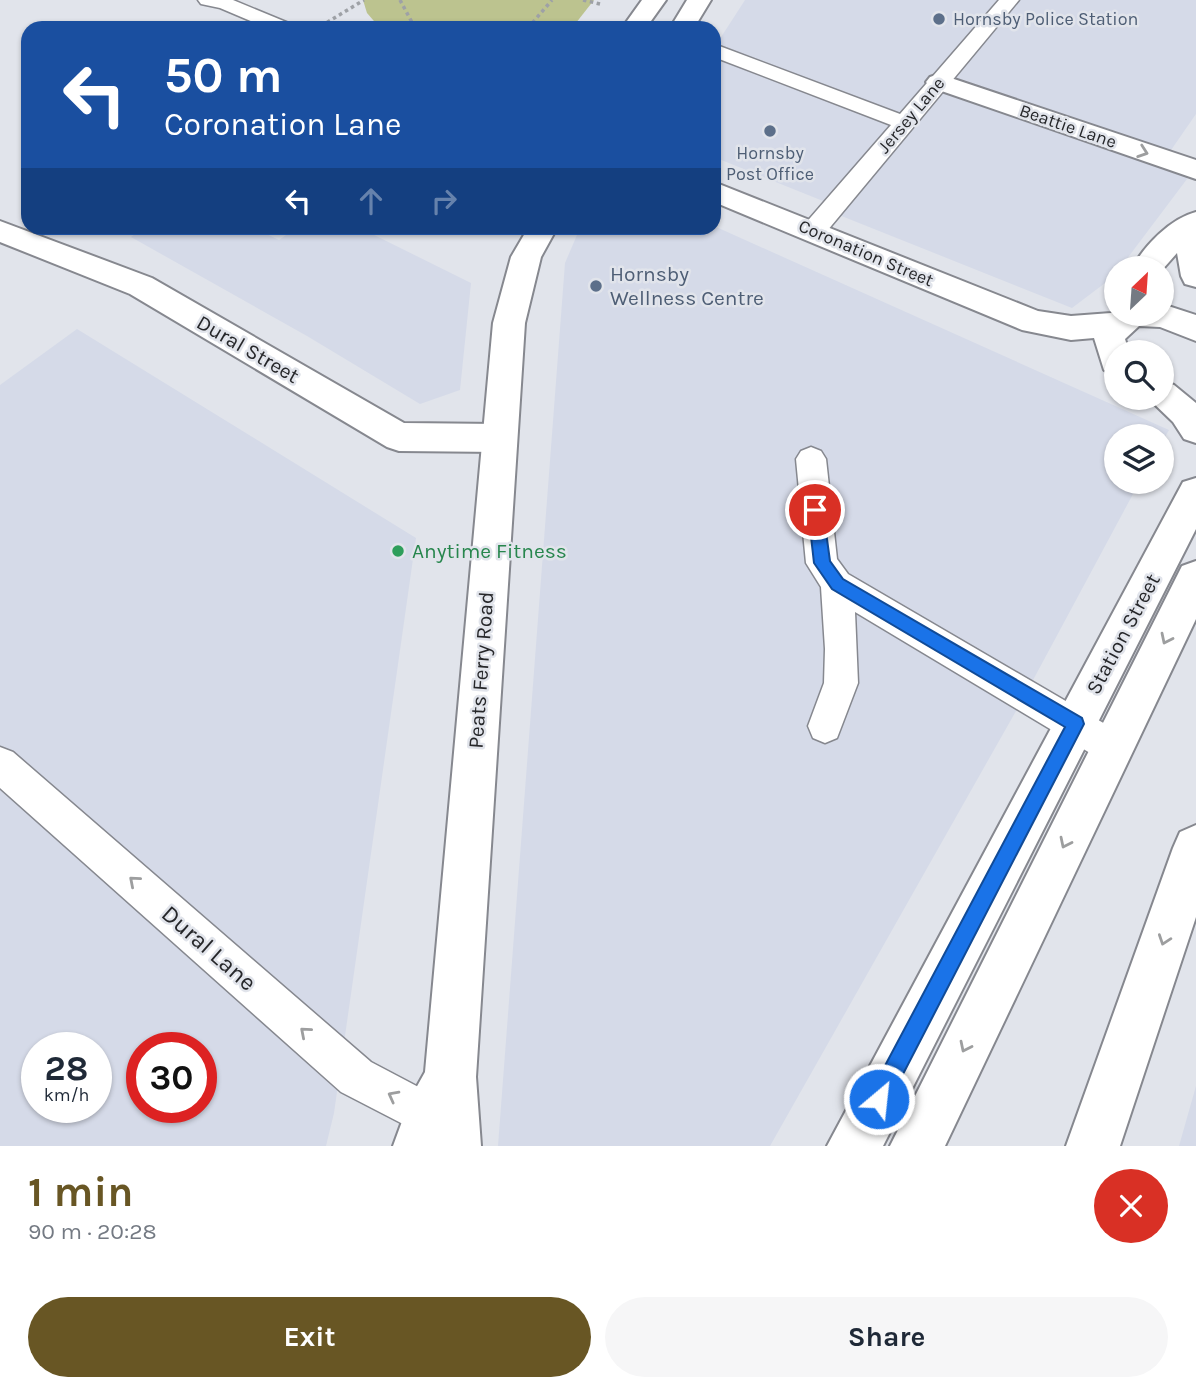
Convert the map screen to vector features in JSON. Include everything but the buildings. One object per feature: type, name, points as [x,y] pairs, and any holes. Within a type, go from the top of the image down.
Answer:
[{"type":"street","points":[[640,21],[654,0]]},
{"type":"street","points":[[686,21],[699,0]]},
{"type":"street","name":"Beattie Lane","points":[[939,82],[1196,170]]},
{"type":"street","name":"Coronation Street","points":[[721,194],[1017,316],[1104,359]]},
{"type":"street","points":[[1156,256],[1196,223]]},
{"type":"street","points":[[1196,223],[1192,246],[1196,276]]},
{"type":"street","name":"Dural Street","points":[[0,232],[141,286],[399,437],[499,438]]},
{"type":"street","name":"Peats Ferry Road","points":[[439,1121],[513,304],[526,257],[538,235]]},
{"type":"street","name":"Coronation Street","points":[[1017,316],[1058,327],[1089,328],[1104,324]]},
{"type":"street","name":"Coronation Street","points":[[1174,319],[1196,329]]},
{"type":"street","points":[[1174,392],[1196,393]]},
{"type":"street","points":[[1174,403],[1196,429]]},
{"type":"street","name":"Station Street","points":[[917,1146],[1196,493]]},
{"type":"street","name":"Station Street","points":[[854,1146],[1094,735],[1196,578]]},
{"type":"street","points":[[1093,1146],[1196,848]]},
{"type":"lane","name":"Jersey Lane","points":[[813,231],[1009,0]]},
{"type":"lane","points":[[219,1],[267,21]]},
{"type":"lane","points":[[721,53],[904,123]]},
{"type":"lane","points":[[811,459],[822,563],[837,584],[1094,735]]},
{"type":"lane","points":[[825,726],[841,683],[842,649],[837,584]]},
{"type":"lane","name":"Dural Lane","points":[[0,764],[356,1077],[439,1121]]},
{"type":"path","points":[[329,21],[364,0]]},
{"type":"path","points":[[400,0],[411,21]]},
{"type":"path","points":[[534,21],[552,0]]},
{"type":"path","points":[[583,0],[600,4]]},
{"type":"shaded area","points":[[745,0],[1196,0],[1196,114],[1169,153],[936,76],[823,201],[721,160],[721,37]]},
{"type":"shaded area","points":[[945,90],[1190,175],[1129,256],[1104,256],[1104,284],[1072,308],[839,215]]},
{"type":"shaded area","points":[[721,229],[1104,401],[1104,410],[1124,410],[1156,424],[1104,424],[1104,494],[1133,494],[1025,695],[770,1146],[498,1146],[565,263],[577,235],[721,235]]},
{"type":"shaded area","points":[[269,235],[279,240],[286,235],[374,235],[471,283],[460,390],[420,404],[307,336],[131,237]]},
{"type":"shaded area","points":[[77,329],[416,538],[334,1113],[326,1146],[0,1146],[0,385]]},
{"type":"shaded area","points":[[1196,1086],[1196,1146],[1179,1146]]},
{"type":"green space","points":[[363,0],[594,0],[578,21],[374,21],[367,13]]},
{"type":"place","name":"Hornsby Police Station","points":[[939,19]]},
{"type":"place","name":"Hornsby Post Office","points":[[770,131]]},
{"type":"place","name":"Hornsby Wellness Centre","points":[[596,286]]},
{"type":"place","name":"Anytime Fitness","points":[[398,551]]},
{"type":"route","points":[[815,510],[822,563],[837,584],[1076,724],[879,1099]]}]
